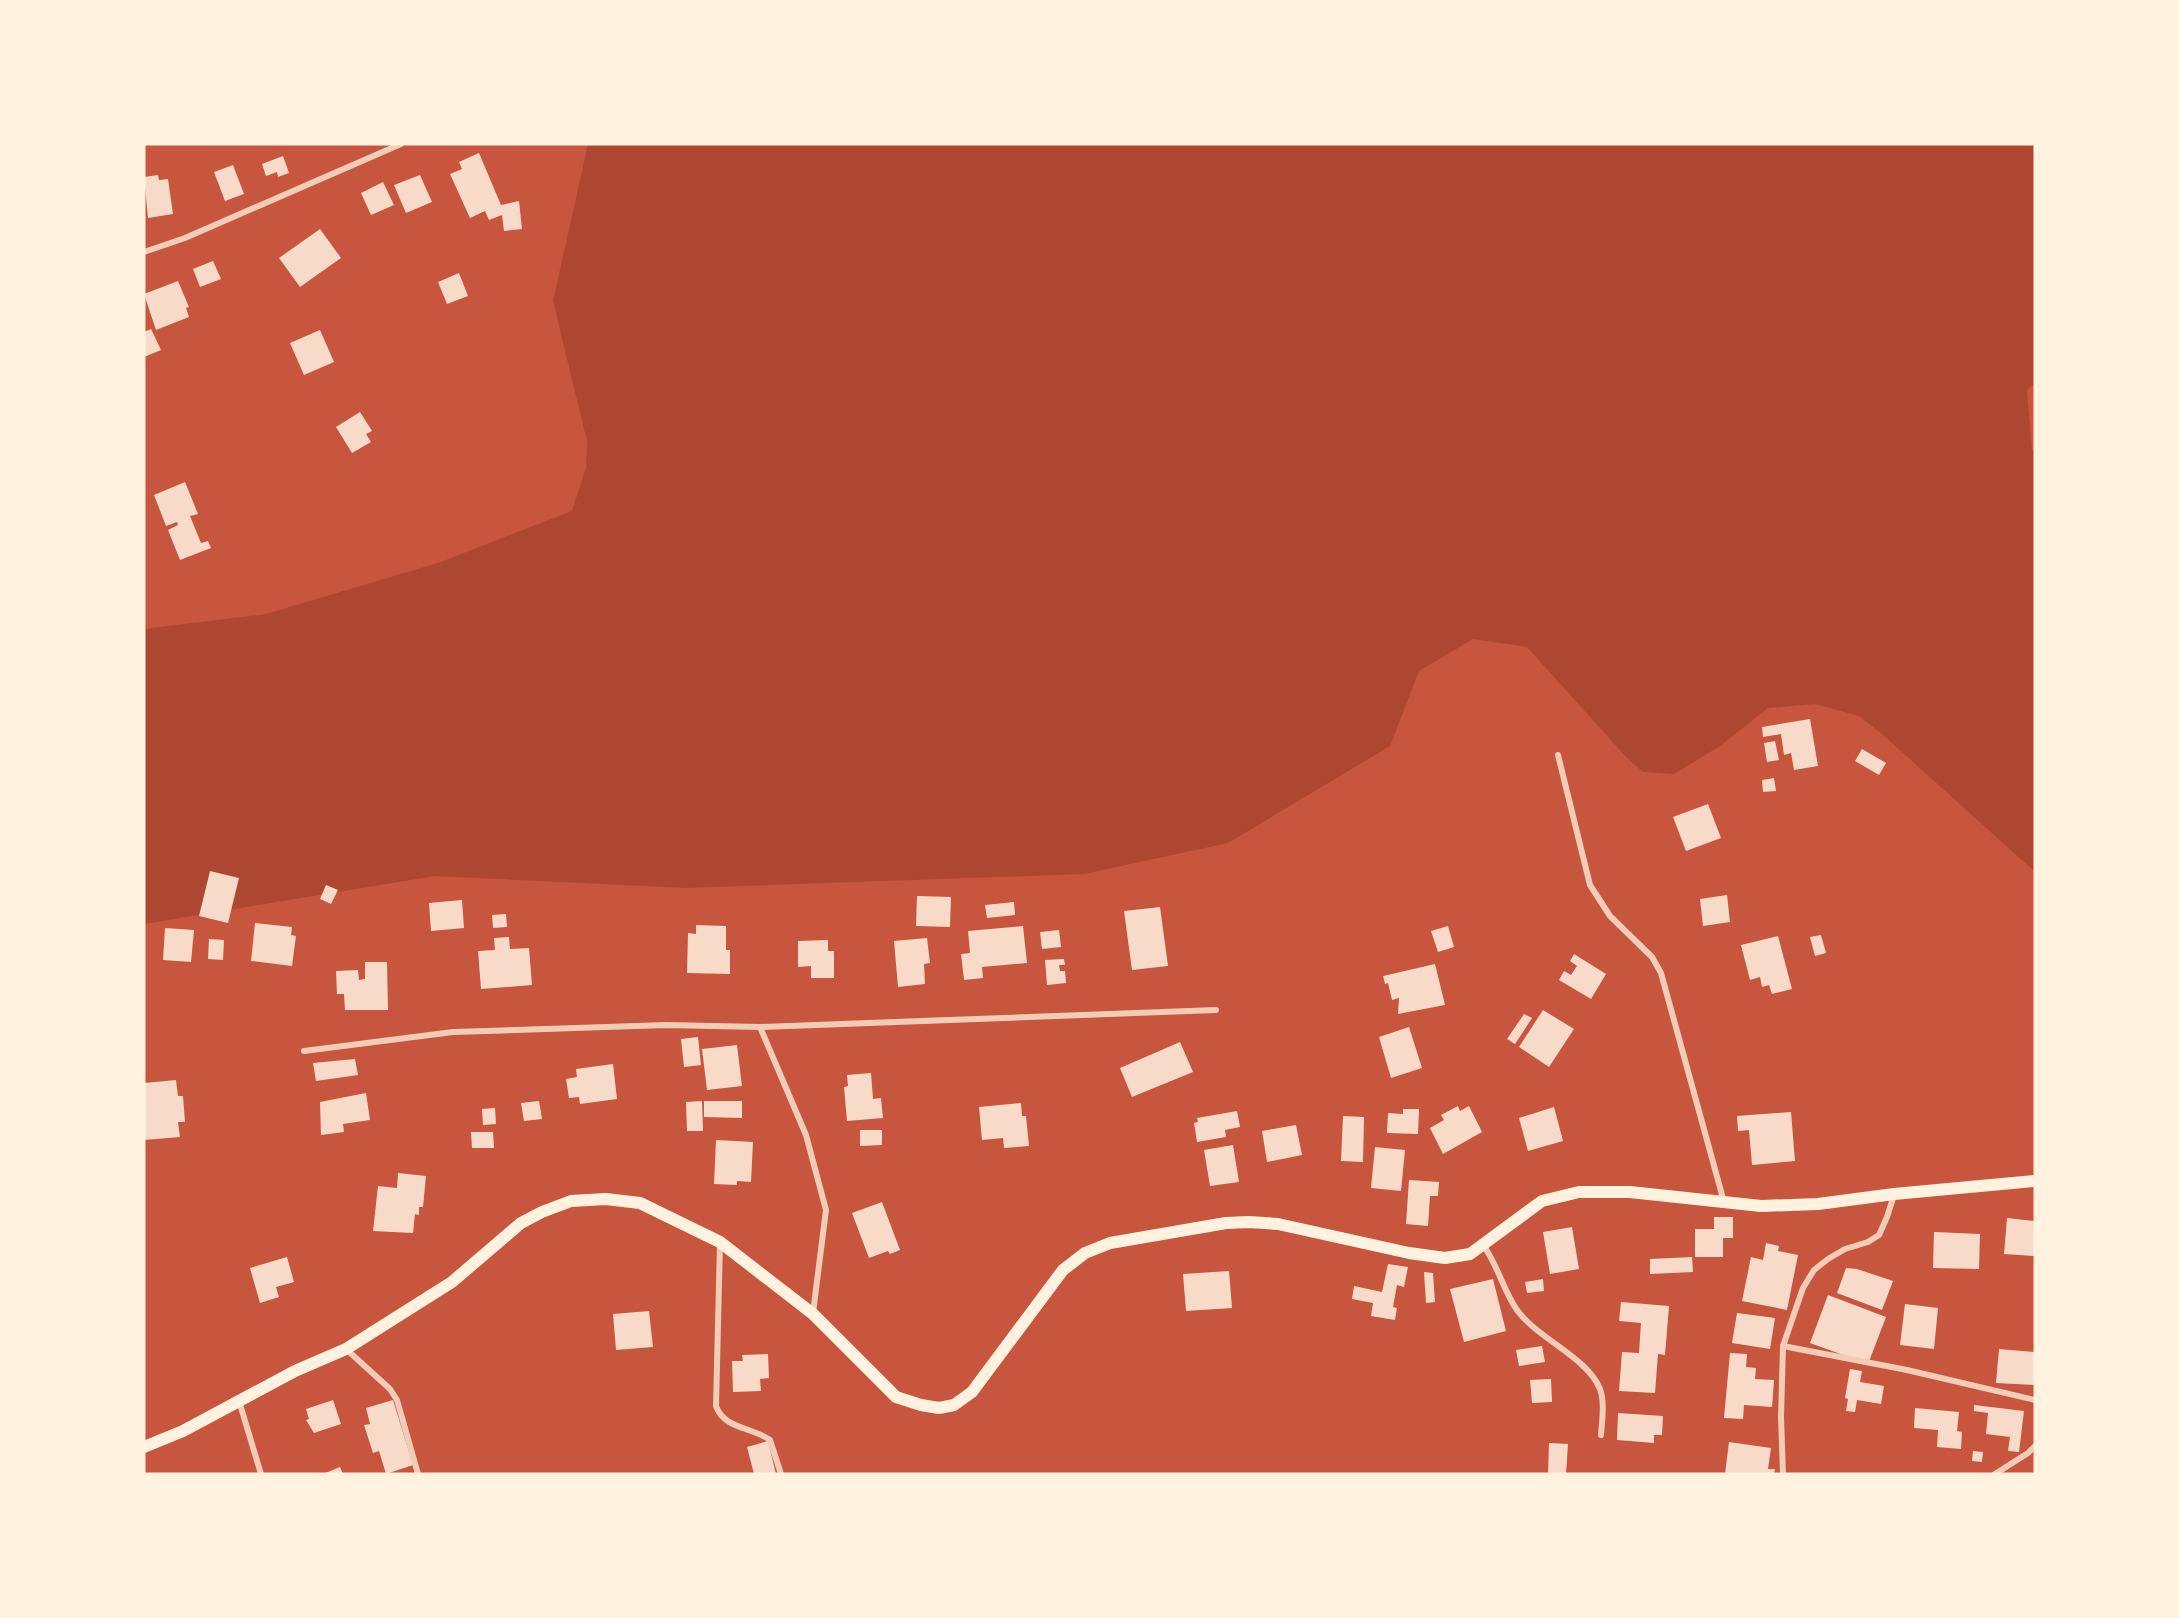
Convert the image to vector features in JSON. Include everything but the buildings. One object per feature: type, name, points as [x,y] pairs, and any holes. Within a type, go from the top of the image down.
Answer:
[{"type":"main road","points":[[144,1447],[183,1431],[238,1400],[346,1348],[452,1282],[521,1223],[571,1201],[606,1198],[640,1203],[720,1242],[813,1314],[896,1397],[921,1406],[939,1408],[954,1405],[972,1392],[1063,1270],[1085,1253],[1110,1243],[1226,1222],[1249,1222],[1278,1224],[1409,1253],[1445,1258],[1470,1254],[1542,1201],[1579,1192],[1630,1192],[1761,1206],[1818,1204],[1894,1194],[2035,1181]]},
{"type":"street","points":[[144,252],[185,238],[401,144]]},
{"type":"street","points":[[1558,755],[1590,885],[1610,916],[1652,957],[1661,973],[1724,1203]]},
{"type":"street","points":[[304,1051],[453,1032],[666,1025],[760,1028],[1216,1010]]},
{"type":"street","points":[[760,1028],[806,1135],[826,1210],[813,1314]]},
{"type":"street","points":[[1783,1474],[1780,1417],[1783,1346],[1803,1288],[1814,1270],[1845,1249],[1879,1236],[1894,1194]]},
{"type":"street","points":[[720,1242],[716,1406],[720,1416],[726,1421],[770,1440],[781,1474]]},
{"type":"street","points":[[1483,1245],[1493,1258],[1508,1296],[1530,1325],[1575,1360],[1595,1382],[1602,1401],[1601,1435]]},
{"type":"street","points":[[1783,1346],[1907,1370],[2035,1400]]},
{"type":"street","points":[[346,1348],[390,1389],[397,1400],[418,1474]]},
{"type":"street","points":[[238,1400],[261,1474]]},
{"type":"street","points":[[1995,1474],[2035,1446]]},
{"type":"shaded area","points":[[588,144],[2035,144],[2035,383],[2027,390],[2032,450],[2035,453],[2035,872],[1859,716],[1815,704],[1768,708],[1720,746],[1674,774],[1643,772],[1627,758],[1527,647],[1473,639],[1419,671],[1390,746],[1228,843],[1084,874],[686,888],[435,876],[144,924],[144,629],[266,614],[438,563],[572,511],[586,468],[587,441],[553,301]]}]
